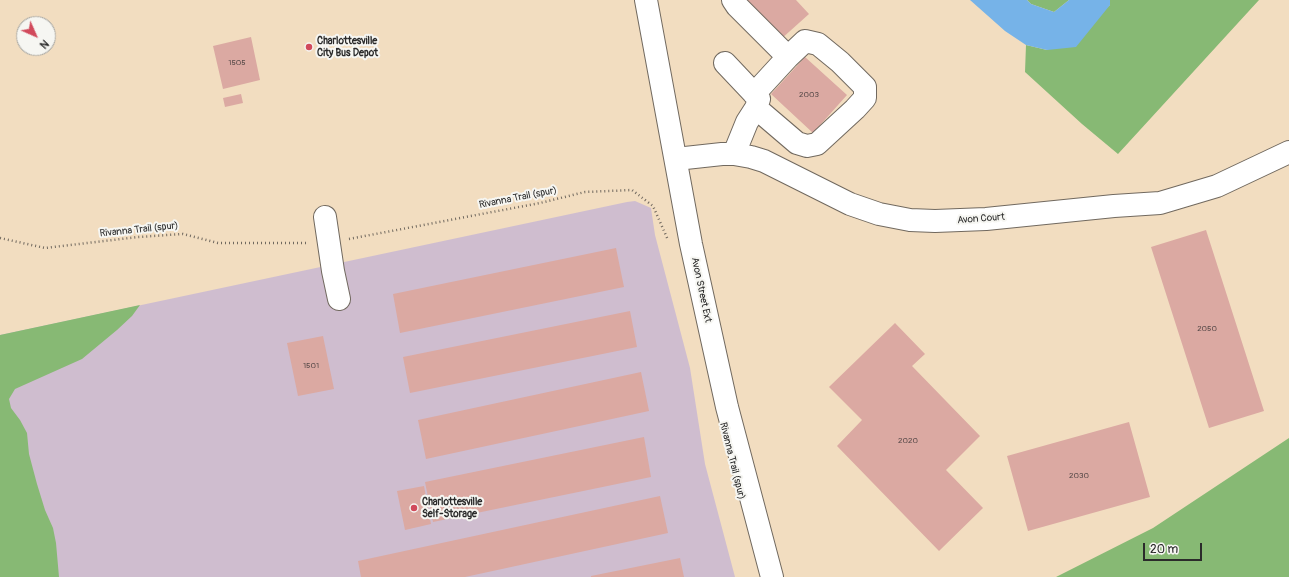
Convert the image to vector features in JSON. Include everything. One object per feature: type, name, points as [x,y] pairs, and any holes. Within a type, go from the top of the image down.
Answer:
[{"type":"street","name":"Avon Street Ext","points":[[646,0],[691,244],[727,407],[772,577]]},
{"type":"street","points":[[733,0],[736,6],[788,57]]},
{"type":"street","points":[[725,63],[755,101],[797,143],[807,146],[817,144],[855,110],[865,98],[865,87],[840,62],[818,44],[805,41],[788,57],[755,101],[734,154]]},
{"type":"street","name":"Avon Court","points":[[676,159],[722,154],[734,154],[751,157],[764,161],[850,204],[879,214],[910,220],[935,221],[986,220],[1114,206],[1160,203],[1217,186],[1289,152]]},
{"type":"street","points":[[325,217],[339,299]]},
{"type":"path","name":"Rivanna Trail (spur)","points":[[0,238],[45,248],[138,237],[183,234],[218,243],[308,243],[353,239],[540,203],[585,192],[632,190],[653,206],[669,242]]},
{"type":"shaded area","points":[[635,201],[651,208],[655,235],[690,368],[705,464],[735,577],[0,577],[0,335]]},
{"type":"green space","points":[[1027,0],[1069,0],[1054,12],[1031,4]]},
{"type":"green space","points":[[1110,0],[1259,0],[1118,154],[1082,124],[1025,72],[1026,45],[1047,50],[1110,5]]},
{"type":"green space","points":[[140,305],[132,316],[117,330],[82,359],[15,389],[9,399],[11,408],[27,433],[29,454],[37,484],[45,510],[53,528],[59,577],[0,577],[0,335]]},
{"type":"green space","points":[[1289,438],[1289,577],[1056,577],[1153,528]]},
{"type":"water","points":[[970,0],[1027,0],[1031,4],[1054,12],[1069,0],[1110,0],[1110,5],[1076,47],[1047,50],[1026,45],[1005,31]]},
{"type":"building","points":[[745,0],[796,0],[809,14],[780,40]]},
{"type":"building","points":[[251,37],[260,80],[223,89],[213,46]]},
{"type":"building","points":[[805,57],[847,95],[813,133],[771,94]]},
{"type":"building","points":[[241,94],[243,103],[225,107],[223,98]]},
{"type":"building","points":[[1206,230],[1264,411],[1209,428],[1151,247]]},
{"type":"building","points":[[616,248],[624,287],[400,333],[393,294]]},
{"type":"building","points":[[630,311],[637,347],[410,393],[403,357]]},
{"type":"building","points":[[895,323],[925,354],[912,366],[980,436],[946,470],[983,508],[939,551],[837,446],[862,420],[829,387]]},
{"type":"building","points":[[323,336],[334,389],[298,396],[287,343]]},
{"type":"building","points":[[641,372],[649,411],[426,459],[418,420]]},
{"type":"building","points":[[1129,422],[1150,497],[1028,531],[1007,456]]},
{"type":"building","points":[[644,437],[651,477],[433,522],[425,482]]},
{"type":"building","name":"Charlottesville Self-Storage","points":[[424,486],[431,524],[405,530],[397,491]]},
{"type":"building","points":[[660,496],[668,533],[465,577],[361,577],[358,561]]},
{"type":"building","points":[[680,558],[684,577],[591,577],[591,576]]},
{"type":"place","name":"Charlottesville City Bus Depot","points":[[309,47]]},
{"type":"place","name":"Charlottesville Self-Storage","points":[[414,508]]}]
